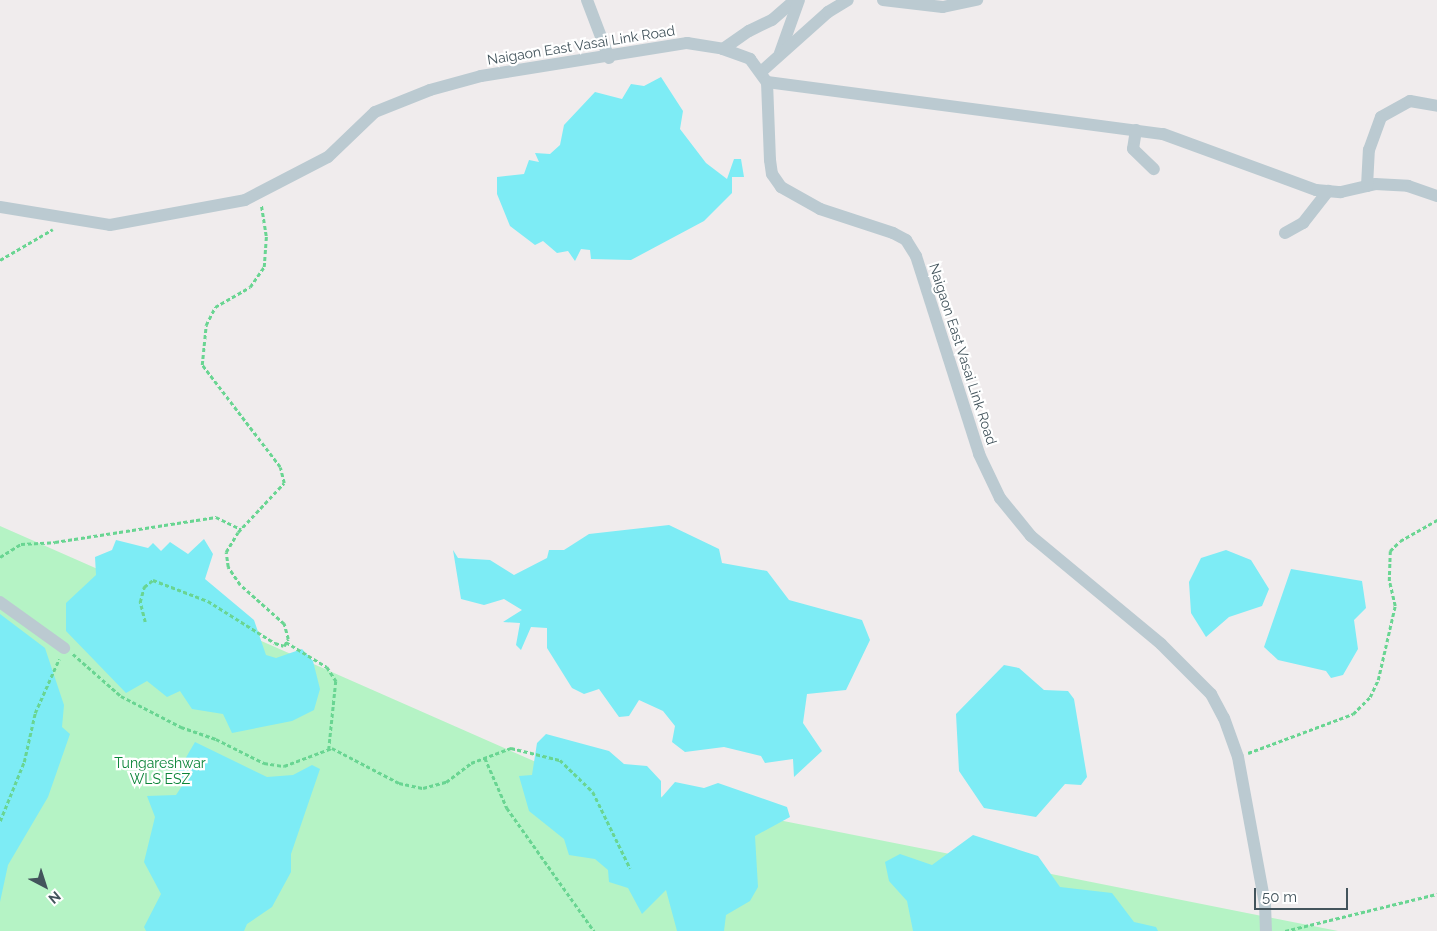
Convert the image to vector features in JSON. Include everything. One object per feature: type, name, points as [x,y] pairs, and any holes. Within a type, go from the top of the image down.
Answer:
[{"type":"street","points":[[587,0],[609,58]]},
{"type":"street","points":[[723,49],[749,31],[772,20],[795,0]]},
{"type":"street","points":[[779,56],[799,0]]},
{"type":"street","points":[[848,0],[828,12],[779,56],[764,76],[1163,134],[1316,190],[1328,191],[1367,186],[1408,186],[1437,196]]},
{"type":"street","points":[[883,0],[943,7],[977,0]]},
{"type":"street","name":"Naigaon East Vasai Link Road","points":[[0,207],[110,225],[245,200],[328,157],[375,112],[403,99],[481,76],[609,58],[687,43],[723,49],[750,59],[764,76],[772,174],[781,187],[820,210],[862,222],[906,240],[916,256],[979,454],[1000,498],[1031,536],[1188,668],[1215,702],[1238,757],[1265,904],[1266,931]]},
{"type":"street","points":[[1367,186],[1369,150],[1381,117],[1410,101],[1437,106]]},
{"type":"street","points":[[1136,130],[1133,149],[1154,169]]},
{"type":"street","points":[[1286,234],[1303,223],[1328,191]]},
{"type":"street","points":[[0,602],[64,648]]},
{"type":"path","points":[[145,622],[140,602],[144,586],[153,580],[208,601],[268,640],[284,646],[288,639],[284,624],[253,600],[228,568],[226,552],[241,528],[284,483],[280,467],[202,365],[206,325],[216,307],[250,287],[264,267],[266,236],[259,193]]},
{"type":"path","points":[[0,260],[69,219]]},
{"type":"path","points":[[0,557],[21,544],[55,542],[216,517],[241,528]]},
{"type":"path","points":[[1238,757],[1354,714],[1370,697],[1378,680],[1395,606],[1389,580],[1390,551],[1400,541],[1437,520]]},
{"type":"path","points":[[286,642],[327,667],[336,681],[329,749]]},
{"type":"path","points":[[0,821],[6,813],[24,762],[35,713],[64,648],[121,696],[182,727],[216,739],[264,763],[284,766],[329,749],[399,783],[423,788],[446,782],[471,763],[511,748],[560,760],[593,792],[630,868]]},
{"type":"path","points":[[485,758],[507,808],[594,931]]},
{"type":"path","points":[[1285,931],[1437,894]]},
{"type":"green space","name":"Tungareshwar WLS ESZ","points":[[0,526],[577,780],[1338,931],[0,931]]},
{"type":"water","points":[[661,77],[683,111],[680,129],[706,163],[727,179],[734,159],[741,159],[744,177],[732,177],[732,193],[704,221],[631,260],[591,259],[590,250],[581,249],[575,261],[568,251],[557,253],[543,241],[535,245],[510,226],[497,194],[497,177],[524,174],[529,160],[539,162],[535,153],[550,154],[560,145],[564,125],[595,92],[622,99],[631,84],[644,86]]},
{"type":"water","points":[[669,525],[719,549],[722,563],[767,571],[789,600],[862,620],[870,640],[846,690],[807,694],[803,723],[822,751],[794,777],[793,759],[765,763],[761,756],[724,747],[685,752],[672,742],[675,726],[663,711],[639,700],[629,716],[619,717],[599,689],[584,694],[572,688],[547,648],[547,628],[531,627],[521,650],[516,645],[520,623],[503,622],[522,610],[504,599],[484,605],[461,599],[453,550],[458,558],[490,560],[514,575],[547,558],[549,550],[564,550],[589,534]]},
{"type":"water","points":[[204,539],[213,554],[205,579],[254,620],[266,655],[276,658],[302,649],[313,661],[320,689],[314,710],[292,721],[232,733],[223,714],[192,709],[180,691],[167,697],[147,681],[126,693],[66,631],[66,603],[96,575],[95,557],[112,550],[116,540],[148,548],[153,543],[161,551],[170,542],[188,554]]},
{"type":"water","points":[[1226,550],[1251,560],[1269,589],[1262,606],[1229,617],[1206,637],[1191,613],[1189,582],[1201,558]]},
{"type":"water","points":[[1291,569],[1362,581],[1366,608],[1354,620],[1358,649],[1343,675],[1331,678],[1326,671],[1278,660],[1264,647]]},
{"type":"water","points":[[0,614],[45,648],[64,705],[62,727],[70,734],[48,797],[8,865],[0,902]]},
{"type":"water","points":[[1004,665],[1019,668],[1044,690],[1068,691],[1074,699],[1087,777],[1081,785],[1065,784],[1036,817],[984,808],[959,771],[956,714]]},
{"type":"water","points":[[546,734],[609,751],[624,764],[647,766],[661,781],[661,798],[675,782],[704,788],[718,783],[787,807],[790,817],[755,836],[758,887],[750,901],[726,915],[724,931],[677,931],[666,890],[642,914],[628,888],[609,882],[608,870],[595,859],[569,855],[564,839],[529,811],[519,776],[532,775],[537,743]]},
{"type":"water","points":[[195,742],[267,777],[293,775],[312,765],[320,769],[291,854],[291,872],[272,907],[247,924],[244,931],[146,931],[144,927],[161,894],[144,862],[155,817],[147,796],[176,795],[182,786],[177,773]]},
{"type":"water","points":[[973,835],[1038,856],[1060,887],[1112,893],[1134,922],[1156,927],[1158,931],[913,931],[907,901],[889,881],[885,862],[900,854],[932,865]]}]
